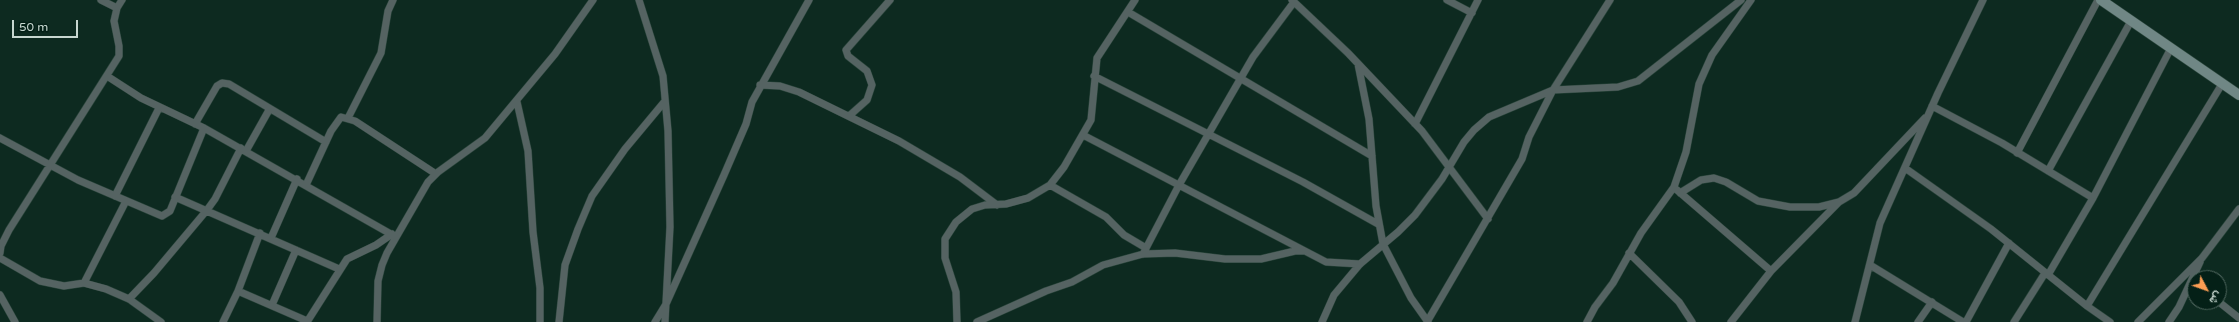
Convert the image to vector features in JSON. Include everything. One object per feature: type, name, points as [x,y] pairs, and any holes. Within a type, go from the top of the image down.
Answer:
[{"type":"street","points":[[101,0],[117,8]]},
{"type":"street","points":[[0,253],[1,246],[9,230],[51,166],[119,56],[119,46],[114,21],[117,8],[122,0]]},
{"type":"street","points":[[348,118],[381,53],[388,11],[393,0]]},
{"type":"street","points":[[377,322],[378,281],[387,253],[394,236],[418,199],[436,174],[485,138],[517,102],[534,78],[555,54],[593,0]]},
{"type":"street","points":[[639,0],[663,76],[668,131],[670,227],[665,322]]},
{"type":"street","points":[[655,322],[666,304],[737,146],[760,85],[809,0]]},
{"type":"street","points":[[849,116],[866,100],[872,85],[867,71],[848,56],[846,50],[890,0]]},
{"type":"street","points":[[958,322],[956,292],[945,258],[945,239],[956,222],[972,209],[985,205],[997,205],[1028,198],[1050,185],[1064,167],[1091,120],[1094,108],[1094,76],[1097,58],[1135,0]]},
{"type":"street","points":[[1447,0],[1472,13]]},
{"type":"street","points":[[1415,124],[1478,0]]},
{"type":"street","points":[[1358,63],[1370,119],[1378,224],[1384,244],[1411,298],[1428,322],[1522,159],[1530,137],[1553,90],[1610,0]]},
{"type":"street","points":[[1322,322],[1334,295],[1360,264],[1398,232],[1415,215],[1450,168],[1464,142],[1488,117],[1553,90],[1618,87],[1638,81],[1741,0]]},
{"type":"street","points":[[1587,322],[1595,308],[1614,283],[1641,233],[1674,187],[1686,152],[1699,84],[1712,55],[1751,0]]},
{"type":"street","points":[[1855,322],[1880,223],[1932,106],[1983,0]]},
{"type":"street","points":[[2017,153],[2099,0],[2239,95]]},
{"type":"street","points":[[1145,251],[1179,185],[1253,57],[1293,1],[1358,63],[1415,124],[1488,219]]},
{"type":"street","points":[[1128,12],[1372,156]]},
{"type":"street","points":[[2048,171],[2131,21]]},
{"type":"street","points":[[2014,322],[2047,274],[2093,198],[2171,48]]},
{"type":"street","points":[[107,76],[159,108],[204,128],[394,236]]},
{"type":"street","points":[[1094,76],[1303,182],[1378,224]]},
{"type":"street","points":[[195,124],[217,86],[222,83],[229,84],[269,110],[326,142]]},
{"type":"street","points":[[2087,306],[2222,84]]},
{"type":"street","points":[[760,85],[780,86],[799,92],[849,116],[928,157],[997,205]]},
{"type":"street","points":[[559,322],[565,265],[592,196],[625,148],[665,101]]},
{"type":"street","points":[[517,102],[528,151],[533,232],[540,288],[540,322]]},
{"type":"street","points":[[1932,106],[2017,153],[2093,198]]},
{"type":"street","points":[[115,196],[159,108]]},
{"type":"street","points":[[129,299],[154,273],[207,210],[269,110]]},
{"type":"street","points":[[1731,322],[1770,271],[1839,202],[1854,193],[1928,115]]},
{"type":"street","points":[[306,185],[326,142],[338,119],[341,117],[348,118],[436,174]]},
{"type":"street","points":[[0,138],[78,180],[162,216],[170,211],[204,128]]},
{"type":"street","points":[[1083,135],[1326,262],[1360,264]]},
{"type":"street","points":[[1905,168],[2009,243],[2087,306],[2110,322]]},
{"type":"street","points":[[1680,192],[1701,180],[1714,178],[1726,182],[1758,201],[1790,207],[1819,207],[1839,202]]},
{"type":"street","points":[[271,238],[296,180]]},
{"type":"street","points":[[1050,185],[1106,218],[1145,251]]},
{"type":"street","points":[[1674,187],[1770,271]]},
{"type":"street","points":[[175,197],[260,233],[339,269]]},
{"type":"street","points":[[84,283],[126,201]]},
{"type":"street","points":[[2138,322],[2202,258],[2239,209]]},
{"type":"street","points":[[223,322],[238,291],[260,233]]},
{"type":"street","points":[[238,291],[307,322],[339,269],[352,256],[394,236]]},
{"type":"street","points":[[1966,322],[2009,243]]},
{"type":"street","points":[[272,305],[296,250]]},
{"type":"street","points":[[977,322],[1046,291],[1072,282],[1103,265],[1145,251],[1225,259],[1261,259],[1295,250],[1303,251]]},
{"type":"street","points":[[1630,253],[1679,302],[1692,322]]},
{"type":"street","points":[[0,258],[40,281],[64,286],[84,283],[106,289],[129,299],[161,322]]},
{"type":"street","points":[[2198,270],[2202,258]]},
{"type":"street","points":[[1870,265],[1963,322]]},
{"type":"street","points":[[2169,322],[2187,292]]},
{"type":"street","points":[[0,295],[15,322]]},
{"type":"street","points":[[1918,322],[1932,302]]},
{"type":"street","points":[[2227,308],[2239,318]]}]
